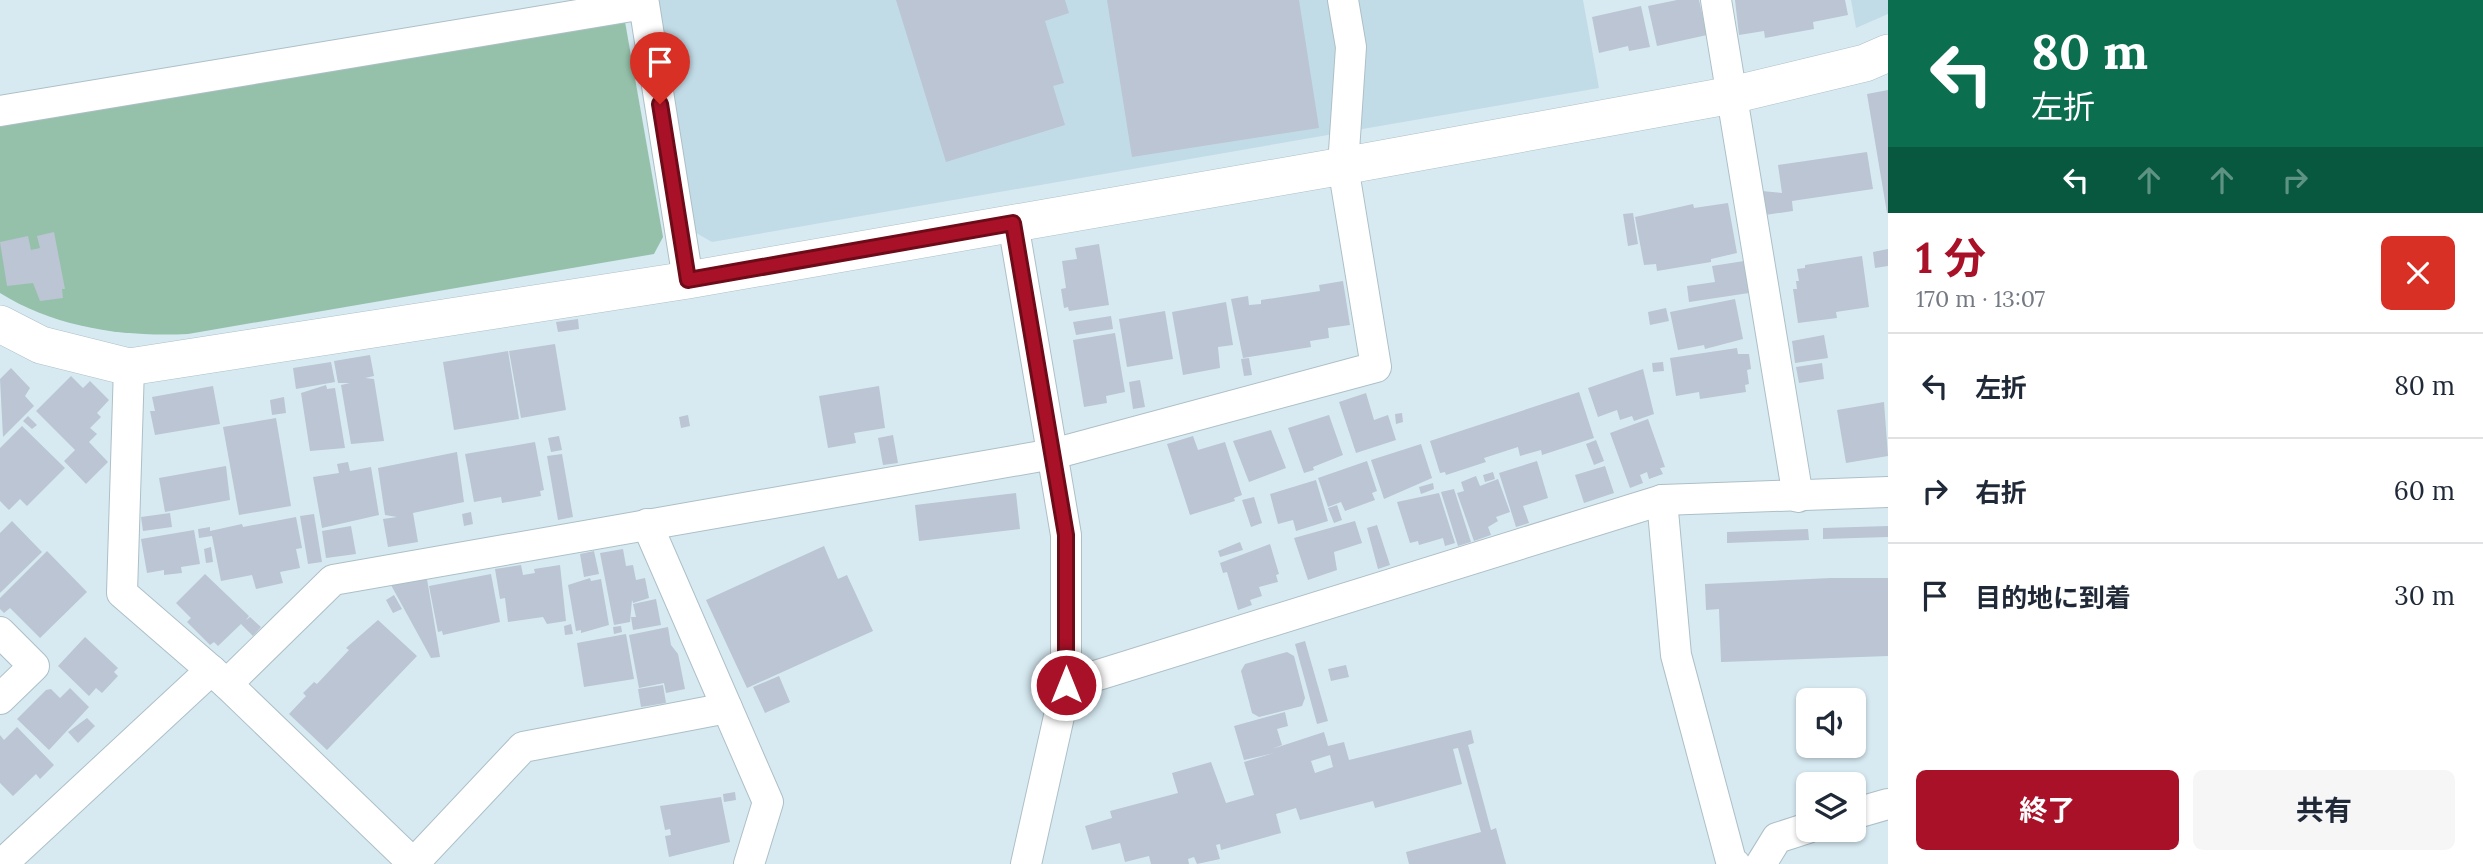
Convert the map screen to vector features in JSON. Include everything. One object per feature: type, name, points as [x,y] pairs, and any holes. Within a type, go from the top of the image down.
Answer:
[{"type":"street","points":[[2,864],[333,580],[1053,454],[1376,367],[1343,166],[1351,47],[1343,0]]},
{"type":"street","points":[[1716,0],[1798,497]]},
{"type":"street","points":[[0,111],[644,4],[688,280]]},
{"type":"street","points":[[0,324],[41,345],[129,367],[688,280],[1343,166],[1732,95],[1865,63],[1888,53]]},
{"type":"street","points":[[1013,223],[1066,535],[1066,685],[1026,864]]},
{"type":"street","points":[[129,367],[122,593],[219,677],[414,864],[523,747],[727,708]]},
{"type":"street","points":[[1066,685],[1662,500],[1888,492]]},
{"type":"street","points":[[1662,500],[1676,655],[1730,863]]},
{"type":"street","points":[[646,524],[768,802],[749,864]]},
{"type":"street","points":[[0,632],[34,666],[0,699]]},
{"type":"street","points":[[1866,810],[1888,804]]},
{"type":"street","points":[[1760,864],[1777,838],[1796,832]]},
{"type":"shaded area","points":[[657,0],[1583,0],[1599,88],[712,242],[696,233]]},
{"type":"shaded area","points":[[1851,0],[1888,0],[1888,14],[1856,28]]},
{"type":"green space","points":[[624,16],[663,237],[654,254],[188,334],[139,334],[91,328],[44,315],[0,293],[0,126]]},
{"type":"building","points":[[896,0],[1065,0],[1069,13],[1045,21],[1064,83],[1053,86],[1065,125],[946,162]]},
{"type":"building","points":[[1107,0],[1299,0],[1319,128],[1132,157]]},
{"type":"building","points":[[1677,0],[1699,0],[1707,35],[1657,46],[1648,6]]},
{"type":"building","points":[[1735,0],[1845,0],[1848,15],[1813,22],[1814,29],[1765,38],[1764,31],[1739,35]]},
{"type":"building","points":[[1641,6],[1650,47],[1629,51],[1628,46],[1599,53],[1592,17]]},
{"type":"building","points":[[1888,90],[1888,213],[1887,213],[1867,94]]},
{"type":"building","points":[[1867,152],[1873,189],[1792,201],[1793,211],[1765,215],[1762,191],[1782,193],[1778,165]]},
{"type":"building","points":[[1728,203],[1737,253],[1711,259],[1711,262],[1657,271],[1656,264],[1644,265],[1635,217],[1693,204],[1694,208]]},
{"type":"building","points":[[1633,213],[1638,244],[1628,246],[1623,214]]},
{"type":"building","points":[[54,232],[65,289],[62,289],[63,298],[40,301],[33,283],[7,286],[0,242],[28,236],[31,250],[40,248],[37,236]]},
{"type":"building","points":[[1099,244],[1109,305],[1069,311],[1068,307],[1064,308],[1061,289],[1066,288],[1062,261],[1077,259],[1075,248]]},
{"type":"building","points":[[1888,249],[1888,266],[1875,268],[1873,252]]},
{"type":"building","points":[[1862,256],[1869,307],[1836,312],[1837,318],[1798,323],[1793,289],[1797,289],[1796,281],[1799,281],[1797,269],[1805,268],[1805,265]]},
{"type":"building","points":[[1744,261],[1749,293],[1689,302],[1687,286],[1715,282],[1712,266]]},
{"type":"building","points":[[1343,281],[1350,325],[1328,328],[1329,338],[1310,341],[1311,347],[1243,358],[1231,299],[1248,296],[1249,305],[1261,304],[1261,300],[1320,291],[1319,285]]},
{"type":"building","points":[[1735,299],[1743,339],[1705,349],[1704,345],[1678,350],[1670,312]]},
{"type":"building","points":[[1226,302],[1233,345],[1218,347],[1220,368],[1183,375],[1172,312]]},
{"type":"building","points":[[1666,308],[1669,321],[1650,325],[1648,312]]},
{"type":"building","points":[[1165,311],[1173,359],[1127,367],[1119,319]]},
{"type":"building","points":[[1111,316],[1113,329],[1076,335],[1073,322]]},
{"type":"building","points":[[578,319],[579,329],[558,332],[556,322]]},
{"type":"building","points":[[1115,333],[1125,392],[1106,396],[1107,403],[1084,407],[1073,340]]},
{"type":"building","points":[[1824,335],[1828,358],[1795,363],[1792,341]]},
{"type":"building","points":[[555,344],[566,410],[521,418],[509,351]]},
{"type":"building","points":[[1737,348],[1738,354],[1749,354],[1751,369],[1747,370],[1749,384],[1745,385],[1746,392],[1700,399],[1699,392],[1676,396],[1670,358]]},
{"type":"building","points":[[508,351],[519,419],[454,430],[443,362]]},
{"type":"building","points":[[370,355],[374,376],[365,378],[374,379],[384,441],[351,444],[341,385],[350,383],[338,383],[334,361]]},
{"type":"building","points":[[1249,358],[1252,375],[1244,376],[1241,359]]},
{"type":"building","points":[[331,362],[335,382],[296,389],[293,368]]},
{"type":"building","points":[[1663,362],[1664,371],[1653,372],[1652,363]]},
{"type":"building","points":[[1822,363],[1824,379],[1799,383],[1796,367]]},
{"type":"building","points":[[11,368],[30,388],[25,396],[34,406],[3,437],[0,379]]},
{"type":"building","points":[[1643,369],[1654,414],[1634,421],[1632,416],[1620,420],[1617,410],[1598,417],[1588,388]]},
{"type":"building","points":[[71,376],[83,388],[90,381],[109,400],[97,413],[101,417],[90,428],[97,434],[89,442],[108,462],[86,484],[64,461],[75,450],[36,411]]},
{"type":"building","points":[[1140,380],[1145,407],[1133,409],[1129,382]]},
{"type":"building","points":[[326,385],[327,389],[335,388],[345,448],[310,451],[301,393]]},
{"type":"building","points":[[213,386],[220,424],[155,435],[150,411],[155,411],[152,397]]},
{"type":"building","points":[[879,386],[885,428],[854,433],[856,443],[828,448],[819,396]]},
{"type":"building","points":[[1579,392],[1594,438],[1542,455],[1541,450],[1520,456],[1518,447],[1484,458],[1486,462],[1446,475],[1445,472],[1440,473],[1430,441]]},
{"type":"building","points":[[1366,393],[1374,420],[1388,415],[1396,440],[1356,453],[1339,402]]},
{"type":"building","points":[[284,397],[286,413],[272,415],[270,400]]},
{"type":"building","points":[[1884,402],[1888,456],[1846,463],[1837,410]]},
{"type":"building","points":[[1402,413],[1403,422],[1396,424],[1395,414]]},
{"type":"building","points":[[688,415],[690,426],[681,428],[679,417]]},
{"type":"building","points":[[1329,415],[1343,455],[1304,473],[1288,428]]},
{"type":"building","points":[[28,416],[37,425],[32,429],[23,421]]},
{"type":"building","points":[[276,418],[291,506],[239,515],[223,427]]},
{"type":"building","points":[[1648,419],[1665,467],[1660,468],[1663,474],[1649,479],[1647,472],[1640,475],[1643,483],[1630,488],[1610,433]]},
{"type":"building","points":[[22,426],[65,468],[27,506],[20,499],[9,510],[0,501],[0,448]]},
{"type":"building","points":[[1271,430],[1286,468],[1249,482],[1233,441]]},
{"type":"building","points":[[893,435],[898,463],[883,465],[878,438]]},
{"type":"building","points":[[559,436],[562,450],[551,452],[548,438]]},
{"type":"building","points":[[1193,436],[1198,450],[1225,442],[1242,495],[1234,498],[1235,501],[1190,515],[1167,444]]},
{"type":"building","points":[[1596,440],[1604,461],[1594,465],[1586,444]]},
{"type":"building","points":[[535,442],[544,490],[540,491],[541,496],[502,503],[501,497],[474,502],[465,454]]},
{"type":"building","points":[[1421,444],[1432,478],[1384,499],[1371,460]]},
{"type":"building","points":[[457,452],[464,502],[413,513],[418,542],[388,547],[383,519],[397,517],[385,515],[378,468]]},
{"type":"building","points":[[562,454],[573,517],[558,520],[547,456]]},
{"type":"building","points":[[1367,461],[1377,491],[1372,493],[1375,500],[1345,511],[1341,502],[1328,507],[1318,478]]},
{"type":"building","points":[[1537,461],[1548,498],[1523,506],[1529,523],[1516,527],[1499,473]]},
{"type":"building","points":[[348,462],[350,471],[371,467],[379,515],[322,528],[313,477],[339,473],[337,464]]},
{"type":"building","points":[[226,466],[230,500],[165,512],[159,478]]},
{"type":"building","points":[[1605,466],[1614,493],[1584,503],[1575,475]]},
{"type":"building","points":[[1493,472],[1495,479],[1485,482],[1483,475]]},
{"type":"building","points":[[1476,476],[1480,486],[1498,479],[1510,512],[1496,517],[1498,521],[1488,527],[1491,535],[1474,541],[1457,493],[1464,491],[1461,482]]},
{"type":"building","points":[[1316,480],[1328,521],[1296,531],[1293,520],[1278,524],[1270,494]]},
{"type":"building","points":[[1433,483],[1434,489],[1421,494],[1419,487]]},
{"type":"building","points":[[1454,489],[1471,542],[1458,546],[1441,492]]},
{"type":"building","points":[[1016,493],[1020,529],[919,541],[915,505]]},
{"type":"building","points":[[1439,493],[1455,543],[1445,546],[1443,538],[1419,545],[1418,541],[1410,543],[1397,502]]},
{"type":"building","points":[[1254,497],[1262,523],[1251,527],[1242,500]]},
{"type":"building","points":[[1337,505],[1342,520],[1334,523],[1328,508]]},
{"type":"building","points":[[471,512],[473,524],[464,526],[462,514]]},
{"type":"building","points":[[170,513],[172,527],[143,531],[141,517]]},
{"type":"building","points":[[314,514],[322,562],[308,564],[300,516]]},
{"type":"building","points":[[296,517],[302,548],[296,549],[300,568],[280,572],[283,583],[256,589],[252,575],[221,581],[212,536],[199,538],[198,529],[210,527],[210,531],[242,524],[243,527]]},
{"type":"building","points":[[12,521],[42,552],[0,593],[0,533]]},
{"type":"building","points":[[1355,521],[1362,543],[1334,552],[1337,570],[1308,580],[1294,538]]},
{"type":"building","points":[[1377,525],[1390,565],[1378,569],[1367,528]]},
{"type":"building","points":[[351,526],[356,554],[326,558],[322,531]]},
{"type":"building","points":[[1888,526],[1888,537],[1823,539],[1823,528]]},
{"type":"building","points":[[1808,529],[1809,540],[1727,543],[1727,532]]},
{"type":"building","points":[[194,530],[200,564],[181,567],[182,573],[164,575],[164,570],[147,573],[141,539]]},
{"type":"building","points":[[1240,542],[1243,550],[1220,557],[1218,551]]},
{"type":"building","points":[[1270,544],[1279,574],[1276,575],[1278,582],[1259,587],[1262,596],[1250,600],[1252,605],[1238,610],[1227,572],[1223,573],[1220,563]]},
{"type":"building","points":[[824,546],[838,579],[847,575],[873,631],[747,688],[706,600]]},
{"type":"building","points":[[211,547],[213,562],[206,563],[204,549]]},
{"type":"building","points":[[623,549],[626,566],[633,565],[636,580],[645,578],[649,598],[633,603],[632,600],[630,622],[614,625],[600,553]]},
{"type":"building","points":[[47,551],[87,592],[40,638],[10,608],[4,613],[0,609],[0,598]]},
{"type":"building","points":[[594,551],[599,574],[584,577],[580,554]]},
{"type":"building","points":[[521,565],[523,575],[535,573],[534,569],[560,565],[566,621],[547,624],[543,617],[508,622],[505,598],[500,599],[495,569]]},
{"type":"building","points":[[205,574],[249,616],[246,620],[250,617],[261,627],[253,636],[241,624],[218,646],[214,642],[210,645],[187,622],[191,618],[176,603]]},
{"type":"building","points":[[491,574],[500,622],[443,635],[442,631],[438,632],[429,586]]},
{"type":"building","points":[[590,578],[591,581],[601,579],[609,625],[581,633],[581,630],[576,631],[568,585]]},
{"type":"building","points":[[1888,578],[1888,656],[1721,662],[1719,609],[1706,610],[1705,584]]},
{"type":"building","points":[[427,579],[440,657],[431,658],[391,585]]},
{"type":"building","points":[[394,595],[402,609],[393,613],[386,600]]},
{"type":"building","points":[[656,599],[661,625],[633,630],[631,617],[636,617],[633,604]]},
{"type":"building","points":[[378,620],[417,656],[327,750],[289,714],[306,696],[303,693],[314,682],[317,684],[349,650],[346,648]]},
{"type":"building","points":[[571,624],[573,634],[565,635],[564,626]]},
{"type":"building","points":[[621,626],[622,632],[614,634],[613,627]]},
{"type":"building","points":[[668,627],[671,645],[678,654],[685,689],[666,693],[664,683],[639,688],[629,635]]},
{"type":"building","points":[[626,634],[634,679],[584,687],[577,643]]},
{"type":"building","points":[[85,637],[118,668],[114,672],[118,676],[102,693],[96,688],[89,696],[58,666]]},
{"type":"building","points":[[1305,641],[1328,721],[1317,724],[1295,644]]},
{"type":"building","points":[[1287,652],[1294,656],[1305,698],[1302,706],[1259,717],[1252,713],[1241,671],[1245,664]]},
{"type":"building","points":[[1346,665],[1349,677],[1331,681],[1328,669]]},
{"type":"building","points":[[779,676],[790,702],[765,713],[753,687]]},
{"type":"building","points":[[663,685],[666,703],[641,707],[638,689]]},
{"type":"building","points":[[70,688],[89,707],[49,750],[17,719],[46,690],[51,689],[60,698]]},
{"type":"building","points":[[1285,712],[1288,726],[1277,729],[1282,745],[1272,749],[1324,732],[1328,746],[1344,742],[1349,760],[1471,730],[1474,743],[1468,745],[1491,830],[1496,828],[1506,864],[1409,864],[1406,852],[1481,832],[1458,748],[1453,749],[1462,784],[1375,808],[1373,801],[1300,820],[1296,808],[1276,814],[1281,833],[1221,850],[1220,844],[1216,845],[1220,859],[1197,864],[1194,857],[1188,859],[1189,864],[1151,864],[1149,856],[1125,862],[1120,843],[1092,850],[1085,826],[1112,818],[1110,811],[1178,793],[1172,773],[1211,762],[1226,803],[1254,795],[1244,762],[1274,753],[1244,760],[1234,726]],"holes":[[[1330,755],[1333,767],[1315,773],[1311,761]]]},
{"type":"building","points":[[87,718],[95,726],[78,743],[68,732]]},
{"type":"building","points":[[17,727],[54,765],[40,779],[36,774],[13,796],[0,783],[0,735],[4,740]]},
{"type":"building","points":[[735,792],[736,800],[724,802],[723,794]]},
{"type":"building","points":[[721,797],[730,842],[669,857],[665,836],[671,835],[670,829],[665,830],[660,806]]},
{"type":"route","points":[[660,104],[688,280],[1013,223],[1066,535],[1066,685]]}]
